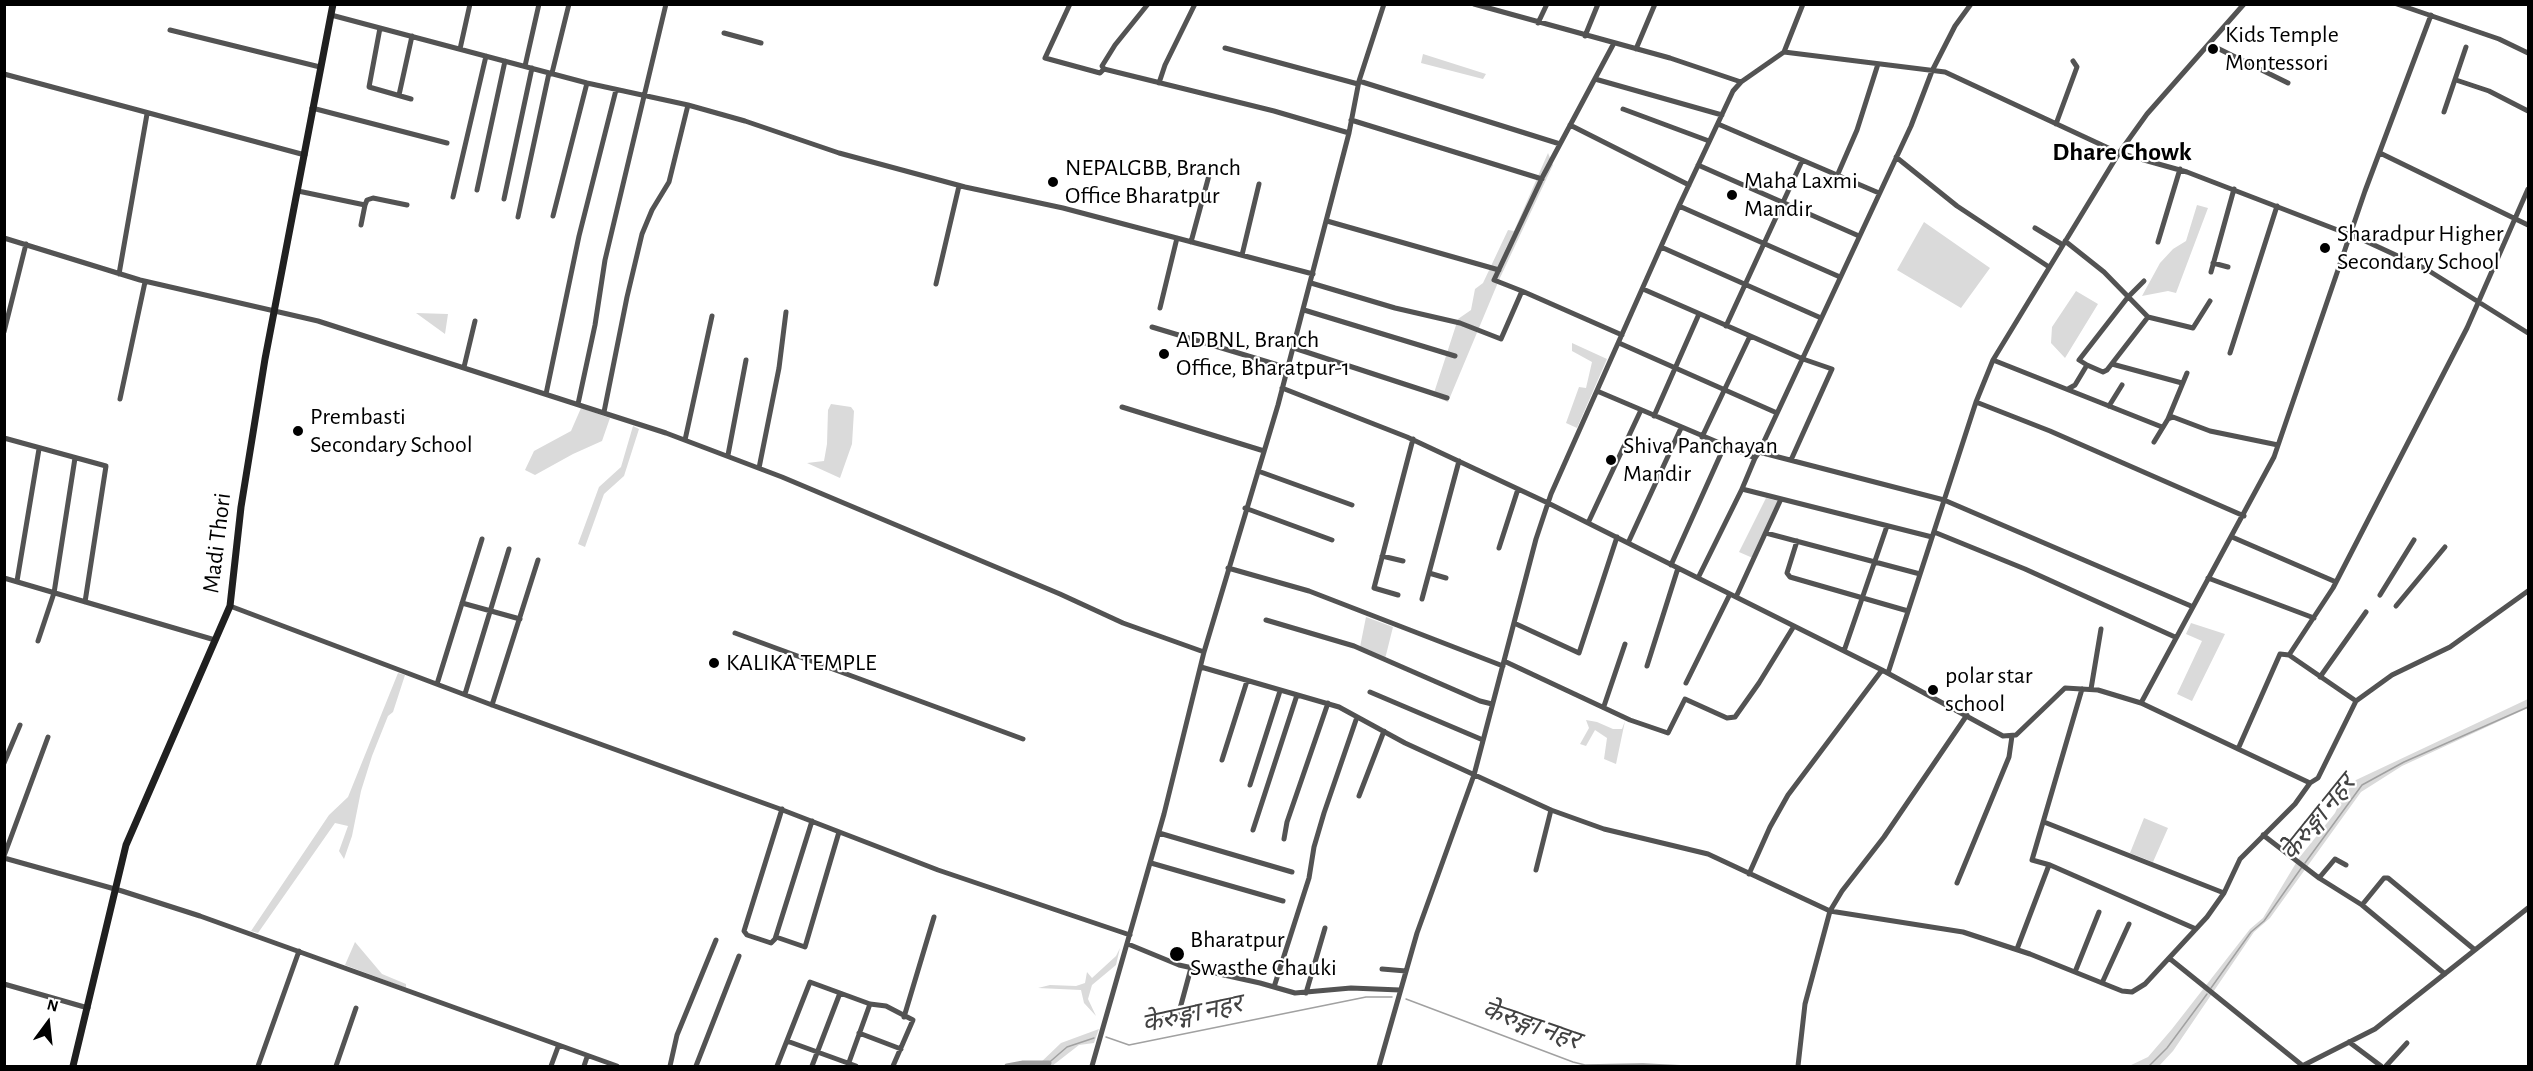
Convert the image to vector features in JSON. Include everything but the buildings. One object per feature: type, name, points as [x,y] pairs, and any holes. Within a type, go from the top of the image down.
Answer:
[{"type":"main road","name":"Madi Thori","points":[[73,1066],[126,845],[230,606],[243,489],[331,5]]},
{"type":"street","points":[[460,49],[470,4]]},
{"type":"street","points":[[525,66],[539,4]]},
{"type":"street","points":[[518,217],[569,4]]},
{"type":"street","points":[[578,404],[596,326],[600,286],[666,4]]},
{"type":"street","points":[[1070,4],[1045,58],[1100,73],[1104,69]]},
{"type":"street","points":[[1104,69],[1102,66],[1115,45],[1148,4]]},
{"type":"street","points":[[1159,83],[1165,65],[1195,4]]},
{"type":"street","points":[[1092,1066],[1151,863],[1204,652],[1294,348],[1348,133],[1358,82],[1384,4]]},
{"type":"street","points":[[1474,4],[1636,49],[1741,82]]},
{"type":"street","points":[[1500,12],[1504,4]]},
{"type":"street","points":[[1538,23],[1547,4]]},
{"type":"street","points":[[1585,36],[1598,4]]},
{"type":"street","points":[[1636,49],[1655,4]]},
{"type":"street","points":[[1379,1066],[1417,933],[1474,775],[1536,539],[1548,503],[1679,206],[1733,91],[1741,82],[1784,52],[1803,4]]},
{"type":"street","points":[[1698,578],[1803,360],[1911,126],[1932,71],[1955,26],[1971,4]]},
{"type":"street","points":[[2397,4],[2499,39],[2529,53]]},
{"type":"street","points":[[1749,874],[1770,827],[1788,795],[1885,672],[1908,611],[1976,402],[1993,360],[2119,153],[2147,114],[2241,5]]},
{"type":"street","points":[[330,15],[587,83],[688,105],[738,119],[839,153],[959,186],[1063,208],[1313,274]]},
{"type":"street","points":[[2141,703],[2192,606],[2265,477],[2301,384],[2350,235],[2431,15]]},
{"type":"street","points":[[380,28],[369,87],[411,99]]},
{"type":"street","points":[[170,30],[320,67]]},
{"type":"street","points":[[724,33],[761,43]]},
{"type":"street","points":[[399,95],[412,36]]},
{"type":"street","points":[[1614,43],[1542,178],[1494,280],[1622,335]]},
{"type":"street","points":[[2209,44],[2288,83]]},
{"type":"street","points":[[2444,112],[2466,47]]},
{"type":"street","points":[[1225,48],[1358,82],[1560,144]]},
{"type":"street","points":[[1784,52],[1945,72],[2119,153],[2180,169],[2350,235],[2426,269],[2529,333]]},
{"type":"street","points":[[453,196],[486,56]]},
{"type":"street","points":[[477,190],[505,61]]},
{"type":"street","points":[[2056,124],[2077,68],[2073,61]]},
{"type":"street","points":[[1837,176],[1857,130],[1878,64]]},
{"type":"street","points":[[504,199],[532,68]]},
{"type":"street","points":[[1104,69],[1274,111],[1348,133]]},
{"type":"street","points":[[4,74],[304,155]]},
{"type":"street","points":[[1594,79],[1722,115]]},
{"type":"street","points":[[2456,80],[2489,91],[2529,111]]},
{"type":"street","points":[[553,216],[587,83]]},
{"type":"street","points":[[546,394],[579,236],[615,90]]},
{"type":"street","points":[[604,412],[642,234],[652,210],[669,182],[688,105]]},
{"type":"street","points":[[312,108],[447,143]]},
{"type":"street","points":[[1623,109],[1709,141]]},
{"type":"street","points":[[120,274],[147,114]]},
{"type":"street","points":[[1351,120],[1542,178]]},
{"type":"street","points":[[1718,124],[1879,193]]},
{"type":"street","points":[[1570,125],[1689,185]]},
{"type":"street","points":[[2380,153],[2529,225]]},
{"type":"street","points":[[1896,157],[1957,206],[2049,267]]},
{"type":"street","points":[[1726,326],[1802,161]]},
{"type":"street","points":[[1698,165],[1859,237]]},
{"type":"street","points":[[1191,242],[1211,168]]},
{"type":"street","points":[[2158,242],[2180,169]]},
{"type":"street","points":[[1242,255],[1259,184]]},
{"type":"street","points":[[936,284],[959,186]]},
{"type":"street","points":[[2211,272],[2234,189]]},
{"type":"street","points":[[2289,655],[2336,582],[2479,301],[2529,189]]},
{"type":"street","points":[[298,191],[365,205]]},
{"type":"street","points":[[361,225],[367,200],[373,198],[407,205]]},
{"type":"street","points":[[1679,206],[1840,278]]},
{"type":"street","points":[[2230,353],[2277,206]]},
{"type":"street","points":[[1326,221],[1499,270]]},
{"type":"street","points":[[2035,228],[2064,243],[2129,296],[2148,317],[2193,328],[2210,301]]},
{"type":"street","points":[[4,238],[145,282],[276,310],[369,336],[604,412],[728,455],[1060,594],[1123,623],[1204,652]]},
{"type":"street","points":[[1160,308],[1177,238]]},
{"type":"street","points":[[4,332],[26,244]]},
{"type":"street","points":[[1661,248],[1821,318]]},
{"type":"street","points":[[2213,263],[2228,267]]},
{"type":"street","points":[[2144,281],[2129,296],[2079,360],[2103,372],[2112,364],[2148,317]]},
{"type":"street","points":[[120,399],[145,282]]},
{"type":"street","points":[[1311,283],[1395,308],[1460,323],[1501,339],[1522,291]]},
{"type":"street","points":[[1642,289],[1803,360],[1832,369],[1791,460]]},
{"type":"street","points":[[1304,310],[1455,356]]},
{"type":"street","points":[[759,468],[779,368],[786,312]]},
{"type":"street","points":[[1654,416],[1699,314]]},
{"type":"street","points":[[685,440],[712,316]]},
{"type":"street","points":[[464,367],[475,321]]},
{"type":"street","points":[[1152,327],[1288,368]]},
{"type":"street","points":[[1702,437],[1750,336]]},
{"type":"street","points":[[1619,343],[1777,412]]},
{"type":"street","points":[[1294,348],[1447,398]]},
{"type":"street","points":[[728,455],[746,360]]},
{"type":"street","points":[[1993,360],[2162,427]]},
{"type":"street","points":[[2112,364],[2182,383]]},
{"type":"street","points":[[2068,389],[2075,385],[2087,365]]},
{"type":"street","points":[[2154,442],[2168,419],[2187,373]]},
{"type":"street","points":[[2109,406],[2122,385]]},
{"type":"street","points":[[1282,388],[1413,439],[1548,503],[1845,651],[2003,736],[2012,736]]},
{"type":"street","points":[[1597,392],[1755,458]]},
{"type":"street","points":[[1976,402],[2050,431],[2244,516]]},
{"type":"street","points":[[1122,406],[1264,451]]},
{"type":"street","points":[[1588,523],[1641,410]]},
{"type":"street","points":[[2168,419],[2173,417],[2210,430],[2278,445]]},
{"type":"street","points":[[1628,543],[1681,428]]},
{"type":"street","points":[[5,439],[104,465],[106,469],[85,602]]},
{"type":"street","points":[[1398,595],[1374,588],[1413,439]]},
{"type":"street","points":[[1671,565],[1724,447]]},
{"type":"street","points":[[17,582],[39,448]]},
{"type":"street","points":[[1759,452],[1944,500],[2192,606]]},
{"type":"street","points":[[38,641],[54,593],[75,458]]},
{"type":"street","points":[[1422,599],[1459,461]]},
{"type":"street","points":[[1258,471],[1352,505]]},
{"type":"street","points":[[1499,548],[1518,489]]},
{"type":"street","points":[[1742,489],[1887,526],[1933,534],[2025,569],[2175,637]]},
{"type":"street","points":[[1686,683],[1766,533],[1781,499]]},
{"type":"street","points":[[1245,508],[1332,540]]},
{"type":"street","points":[[1845,651],[1887,526]]},
{"type":"street","points":[[1766,533],[1920,574]]},
{"type":"street","points":[[1514,623],[1579,653],[1617,537]]},
{"type":"street","points":[[2232,537],[2336,582]]},
{"type":"street","points":[[437,684],[482,538]]},
{"type":"street","points":[[2380,595],[2414,540]]},
{"type":"street","points":[[1797,541],[1787,573],[1791,577],[1908,611]]},
{"type":"street","points":[[2396,606],[2445,547]]},
{"type":"street","points":[[465,694],[509,549]]},
{"type":"street","points":[[1382,556],[1403,561]]},
{"type":"street","points":[[492,705],[538,560]]},
{"type":"street","points":[[1228,568],[1309,591],[1504,664],[1664,733],[1671,730],[1685,699],[1727,717],[1735,717],[1794,626]]},
{"type":"street","points":[[1647,666],[1678,568]]},
{"type":"street","points":[[1429,573],[1446,578]]},
{"type":"street","points":[[4,578],[215,640]]},
{"type":"street","points":[[2208,578],[2314,618]]},
{"type":"street","points":[[1201,667],[1328,703],[1551,810],[1604,829],[1708,854],[1830,910],[1964,932],[2017,949],[2122,991],[2136,991],[2196,929],[2224,893],[2241,859],[2295,804],[2310,783],[2322,772],[2356,701],[2392,675],[2450,647],[2529,591]]},
{"type":"street","points":[[462,603],[520,619]]},
{"type":"street","points":[[230,606],[492,705],[782,809],[938,870],[1131,935]]},
{"type":"street","points":[[2320,677],[2366,612]]},
{"type":"street","points":[[1266,620],[1354,646],[1469,697],[1492,704]]},
{"type":"street","points":[[2091,689],[2101,629]]},
{"type":"street","points":[[735,633],[811,663],[1023,739]]},
{"type":"street","points":[[1604,706],[1625,644]]},
{"type":"street","points":[[2238,749],[2277,656],[2283,653],[2356,701]]},
{"type":"street","points":[[1222,760],[1247,681]]},
{"type":"street","points":[[1957,883],[2009,757],[2012,736],[2066,688],[2091,689],[2141,703],[2310,783]]},
{"type":"street","points":[[2082,689],[2032,860],[2049,865],[2196,929]]},
{"type":"street","points":[[1250,785],[1280,691]]},
{"type":"street","points":[[1370,692],[1483,740]]},
{"type":"street","points":[[1253,830],[1297,695]]},
{"type":"street","points":[[1284,839],[1287,822],[1328,703]]},
{"type":"street","points":[[1798,1066],[1805,1004],[1830,910],[1884,837],[1966,715]]},
{"type":"street","points":[[1274,987],[1308,878],[1324,813],[1357,717]]},
{"type":"street","points":[[4,763],[20,725]]},
{"type":"street","points":[[1359,796],[1384,731]]},
{"type":"street","points":[[48,737],[4,857],[116,889],[299,951],[558,1047],[617,1066]]},
{"type":"street","points":[[782,809],[744,931],[747,934],[771,943],[776,937],[812,821]]},
{"type":"street","points":[[1536,870],[1551,810]]},
{"type":"street","points":[[2044,822],[2224,893]]},
{"type":"street","points":[[776,937],[805,947],[839,832]]},
{"type":"street","points":[[1159,832],[1292,872]]},
{"type":"street","points":[[2263,835],[2319,878],[2362,905],[2445,974]]},
{"type":"street","points":[[2319,878],[2335,859],[2346,865]]},
{"type":"street","points":[[1151,863],[1283,901]]},
{"type":"street","points":[[2017,949],[2049,865]]},
{"type":"street","points":[[2362,905],[2384,878],[2388,878],[2475,950]]},
{"type":"street","points":[[2169,958],[2303,1066],[2375,1029],[2529,908]]},
{"type":"street","points":[[2075,972],[2099,912]]},
{"type":"street","points":[[904,1017],[934,916]]},
{"type":"street","points":[[2102,983],[2129,924]]},
{"type":"street","points":[[1306,993],[1325,928]]},
{"type":"street","points":[[670,1066],[676,1035],[716,940]]},
{"type":"street","points":[[1128,944],[1191,968],[1295,993],[1352,988],[1400,990]]},
{"type":"street","points":[[258,1066],[299,951]]},
{"type":"street","points":[[696,1066],[739,956]]},
{"type":"street","points":[[1153,1017],[1178,1016],[1191,968]]},
{"type":"street","points":[[1382,969],[1406,971]]},
{"type":"street","points":[[777,1066],[810,982],[870,1004],[886,1006],[914,1020],[893,1066]]},
{"type":"street","points":[[4,984],[88,1008]]},
{"type":"street","points":[[812,1066],[840,993]]},
{"type":"street","points":[[848,1065],[870,1004]]},
{"type":"street","points":[[336,1066],[356,1008]]},
{"type":"street","points":[[859,1033],[901,1049]]},
{"type":"street","points":[[787,1041],[856,1066]]},
{"type":"street","points":[[2349,1042],[2384,1066],[2407,1043]]},
{"type":"street","points":[[551,1066],[558,1047]]},
{"type":"street","points":[[584,1066],[587,1057]]},
{"type":"shaded area","points":[[1423,54],[1486,74],[1483,79],[1421,63]]},
{"type":"shaded area","points":[[1548,153],[1553,165],[1499,280],[1448,402],[1433,396],[1458,319],[1471,310],[1475,289],[1483,283],[1508,230],[1514,231]]},
{"type":"shaded area","points":[[2197,205],[2208,208],[2176,293],[2168,291],[2142,296],[2160,263],[2173,249],[2186,241]]},
{"type":"shaded area","points":[[1924,222],[1990,268],[1961,308],[1897,270]]},
{"type":"shaded area","points":[[2076,291],[2098,304],[2065,358],[2051,343],[2052,327]]},
{"type":"shaded area","points":[[416,313],[448,314],[445,334]]},
{"type":"shaded area","points":[[1572,343],[1607,359],[1577,428],[1566,423],[1579,387],[1586,388],[1592,362],[1572,351]]},
{"type":"shaded area","points":[[831,404],[851,407],[854,411],[852,444],[840,478],[807,463],[824,461],[828,410]]},
{"type":"shaded area","points":[[581,408],[610,418],[602,441],[535,475],[525,470],[534,451],[571,431]]},
{"type":"shaded area","points":[[633,426],[639,429],[624,476],[604,494],[585,547],[578,544],[599,487],[621,467]]},
{"type":"shaded area","points":[[1766,498],[1778,501],[1755,559],[1739,552]]},
{"type":"shaded area","points":[[1366,617],[1393,627],[1385,659],[1360,647]]},
{"type":"shaded area","points":[[2191,623],[2225,634],[2192,701],[2177,694],[2202,641],[2186,634]]},
{"type":"shaded area","points":[[398,673],[405,675],[393,712],[388,716],[372,756],[344,859],[339,851],[348,826],[335,823],[258,933],[251,931],[329,815],[348,797]]},
{"type":"shaded area","points":[[2528,699],[2528,708],[2402,766],[2361,792],[2270,918],[2254,932],[2173,1051],[2159,1066],[2129,1066],[2148,1057],[2250,929],[2263,918],[2299,858],[2335,813],[2343,796],[2356,780]]},
{"type":"shaded area","points":[[1586,720],[1613,729],[1622,729],[1625,721],[1616,764],[1604,759],[1607,738],[1595,730],[1586,746],[1580,744],[1589,728]]},
{"type":"shaded area","points":[[2144,818],[2168,828],[2153,862],[2130,853]]},
{"type":"shaded area","points":[[355,942],[382,974],[406,984],[406,988],[345,965]]},
{"type":"shaded area","points":[[1120,948],[1116,965],[1092,985],[1088,999],[1096,1016],[1084,1003],[1081,990],[1038,988],[1050,985],[1076,986],[1085,983],[1087,972],[1092,978],[1116,956]]},
{"type":"shaded area","points":[[1099,1029],[1094,1043],[1079,1045],[1052,1066],[1037,1066],[1061,1043]]},
{"type":"waterway","name":"केेरुङ्गा नहर","points":[[2305,863],[2362,785],[2404,762],[2528,707]]},
{"type":"waterway","name":"केेरुङ्गा नहर","points":[[2211,988],[2251,932],[2264,921],[2302,867]]},
{"type":"waterway","points":[[2149,1066],[2167,1048],[2207,994]]},
{"type":"waterway","name":"केरुङ्गा नहर","points":[[1106,1037],[1129,1045],[1366,997],[1392,997]]},
{"type":"waterway","name":"केेरुङ्गा नहर","points":[[1406,999],[1585,1065],[1686,1066]]},
{"type":"waterway","points":[[1045,1066],[1067,1047],[1094,1038]]},
{"type":"waterway","points":[[1007,1066],[1023,1063],[1049,1063]]},
{"type":"place","name":"Kids Temple Montessori","points":[[2213,49]]},
{"type":"place","name":"NEPALGBB, Branch Office Bharatpur","points":[[1053,182]]},
{"type":"place","name":"Maha Laxmi Mandir","points":[[1732,195]]},
{"type":"place","name":"Sharadpur Higher Secondary School","points":[[2325,248]]},
{"type":"place","name":"ADBNL, Branch Office, Bharatpur-1","points":[[1164,354]]},
{"type":"place","name":"Prembasti Secondary School","points":[[298,431]]},
{"type":"place","name":"Shiva Panchayan Mandir","points":[[1611,460]]},
{"type":"place","name":"KALIKA TEMPLE","points":[[714,663]]},
{"type":"place","name":"polar star school","points":[[1933,690]]},
{"type":"place","name":"Bharatpur Swasthe Chauki","points":[[1177,954]]},
{"type":"district","name":"Dhare Chowk","points":[[2122,152]]}]
